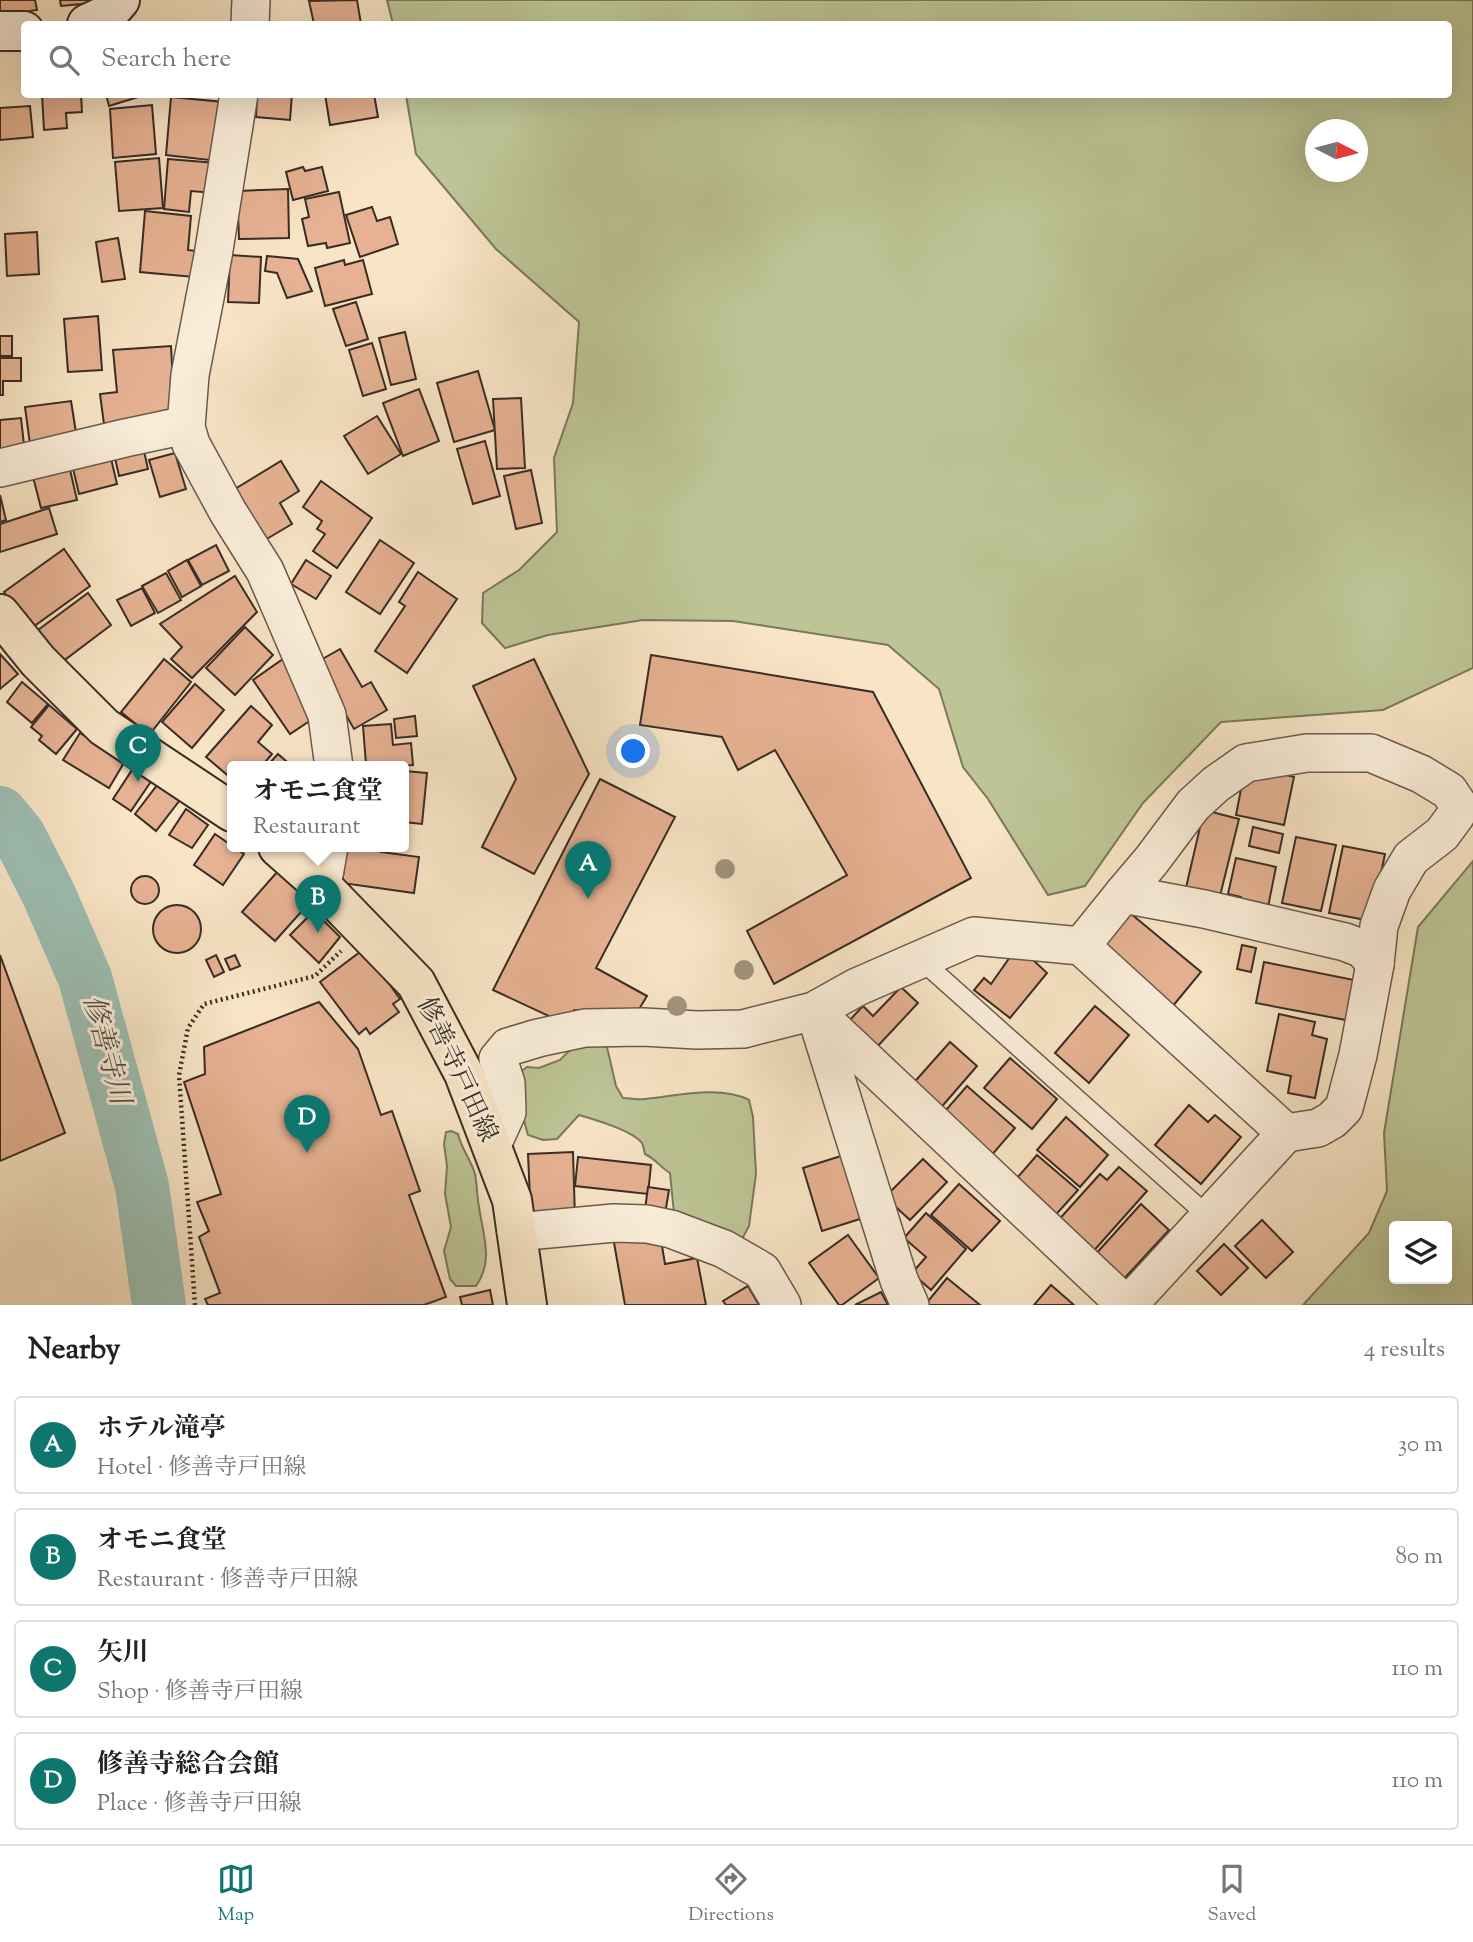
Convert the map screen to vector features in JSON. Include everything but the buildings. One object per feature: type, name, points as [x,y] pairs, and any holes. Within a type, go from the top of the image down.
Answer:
[{"type":"main road","points":[[0,614],[38,661],[104,727],[227,810]]},
{"type":"main road","name":"修善寺戸田線","points":[[284,852],[322,886],[416,982],[464,1074],[512,1200],[527,1305]]},
{"type":"street","points":[[93,21],[108,14],[120,0]]},
{"type":"street","points":[[250,21],[251,0]]},
{"type":"street","points":[[0,32],[21,31]]},
{"type":"street","points":[[238,98],[213,256],[190,375],[187,427],[197,456],[265,571],[327,715],[333,761]]},
{"type":"street","points":[[0,468],[125,438],[187,427]]},
{"type":"street","points":[[814,1011],[1127,1305],[1286,1133],[1318,1128],[1332,1120],[1344,1108],[1358,1055],[1376,964],[1380,926],[1392,890],[1410,858],[1442,834],[1449,825],[1456,815],[1457,803],[1449,791],[1422,774],[1371,753],[1307,753],[1246,763],[1193,804],[1151,861],[1081,946]]},
{"type":"street","points":[[322,886],[327,852]]},
{"type":"street","points":[[1123,894],[1204,909],[1345,942],[1363,949],[1376,964]]},
{"type":"street","points":[[492,1145],[507,1112],[506,1083],[498,1059],[508,1047],[585,1028],[743,1029],[814,1011],[857,987],[974,936],[1081,946],[1286,1133]]},
{"type":"street","points":[[814,1011],[909,1305]]},
{"type":"street","points":[[516,1232],[614,1223],[647,1224],[671,1229],[724,1249],[762,1271],[782,1305]]},
{"type":"lane","points":[[920,959],[1208,1216]]},
{"type":"path","points":[[195,1305],[179,1075],[188,1028],[204,1004],[315,976]]},
{"type":"green space","points":[[387,0],[1473,0],[1473,668],[1383,710],[1221,722],[1143,803],[1085,886],[1048,895],[988,799],[963,767],[939,689],[888,645],[733,621],[643,620],[548,635],[505,648],[482,623],[483,593],[519,570],[557,532],[554,458],[573,403],[579,322],[496,249],[416,154],[407,98],[1452,98],[1452,21],[392,21]]},
{"type":"green space","points":[[1473,861],[1473,1305],[1303,1305],[1369,1233],[1387,1191],[1384,1133],[1418,927]]},
{"type":"green space","points":[[589,1043],[607,1047],[616,1086],[623,1098],[642,1099],[712,1092],[749,1100],[753,1117],[756,1174],[749,1226],[741,1241],[674,1213],[670,1173],[645,1154],[642,1143],[630,1134],[579,1115],[557,1139],[543,1140],[528,1135],[512,1078],[527,1067],[539,1068],[560,1060],[574,1046]]},
{"type":"green space","points":[[446,1132],[458,1134],[476,1178],[486,1257],[485,1267],[476,1286],[456,1286],[450,1279],[444,1251],[451,1227],[445,1194],[447,1166],[444,1144]]},
{"type":"waterway","name":"修善寺川","points":[[0,813],[19,836],[49,895],[85,978],[142,1186],[159,1305]]},
{"type":"place","name":"矢川","points":[[138,782]]},
{"type":"place","name":"ホテル滝亭","points":[[588,899]]},
{"type":"place","name":"オモニ食堂","points":[[318,933]]},
{"type":"place","name":"修善寺総合会館","points":[[307,1153]]}]
